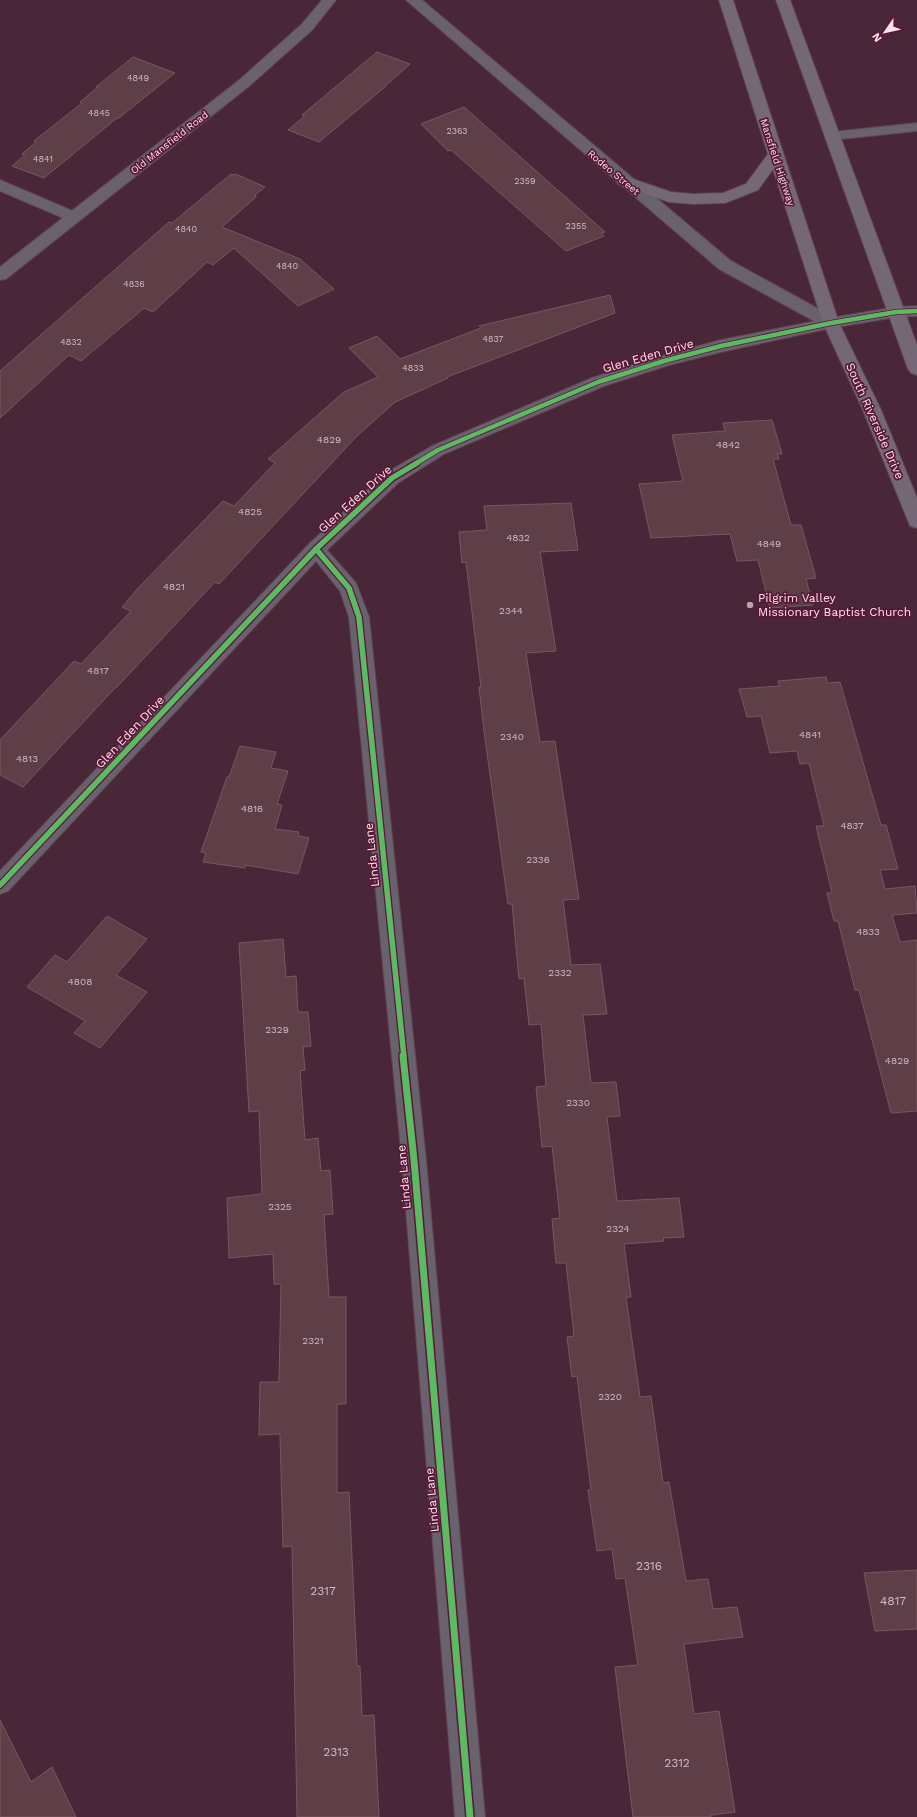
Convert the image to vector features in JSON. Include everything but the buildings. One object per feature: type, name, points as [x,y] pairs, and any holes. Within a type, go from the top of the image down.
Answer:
[{"type":"main road","name":"Mansfield Highway","points":[[726,0],[830,323]]},
{"type":"main road","points":[[783,0],[917,369]]},
{"type":"main road","points":[[624,181],[669,197],[693,200],[724,198],[752,187],[776,155]]},
{"type":"main road","name":"South Riverside Drive","points":[[830,323],[872,410],[917,521]]},
{"type":"street","name":"Old Mansfield Road","points":[[0,275],[243,84],[307,27],[329,0]]},
{"type":"street","name":"Rodeo Street","points":[[413,0],[624,181],[725,265],[830,323]]},
{"type":"street","points":[[0,185],[74,217]]},
{"type":"street","name":"Glen Eden Drive","points":[[0,885],[316,550],[392,478],[438,450],[598,382],[664,361],[830,323],[896,312],[917,311]]},
{"type":"street","name":"Linda Lane","points":[[316,550],[349,588],[359,616],[414,1160],[470,1817]]},
{"type":"lane","points":[[832,136],[917,127]]},
{"type":"cycle path","points":[[0,885],[316,549],[392,478],[438,450],[598,382],[664,361],[721,346],[831,323],[896,312],[917,311]]},
{"type":"cycle path","points":[[316,549],[349,588],[359,617],[414,1160],[470,1817]]},
{"type":"place","name":"Pilgrim Valley Missionary Baptist Church","points":[[750,605]]}]
